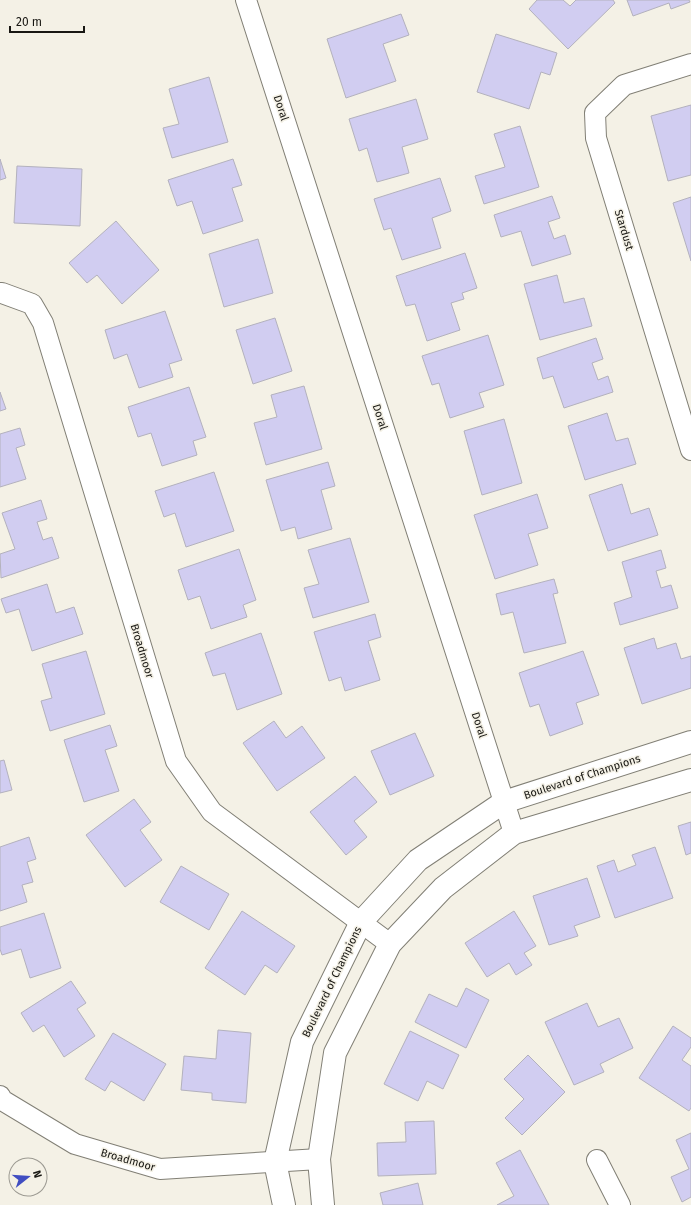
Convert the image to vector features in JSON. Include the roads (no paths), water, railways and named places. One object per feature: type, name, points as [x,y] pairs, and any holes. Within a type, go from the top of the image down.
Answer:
[{"type":"street","name":"Doral","points":[[246,0],[514,833]]},
{"type":"street","name":"Stardust","points":[[691,64],[624,85],[595,113],[596,138],[691,450]]},
{"type":"street","name":"Broadmoor","points":[[0,293],[32,304],[43,323],[176,761],[212,812],[390,944]]},
{"type":"street","name":"Boulevard of Champions","points":[[284,1205],[275,1162],[302,1042],[361,922],[418,860],[504,802],[691,742]]},
{"type":"street","points":[[323,1205],[319,1160],[334,1053],[390,944],[443,888],[514,833],[691,780]]},
{"type":"street","name":"Broadmoor","points":[[0,1096],[2,1100],[75,1144],[160,1169],[319,1160]]},
{"type":"street","points":[[597,1160],[620,1205]]}]
